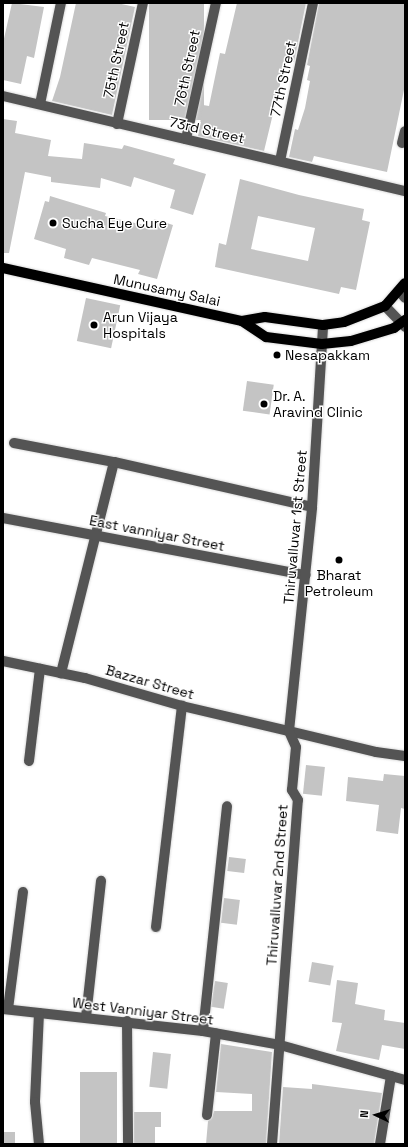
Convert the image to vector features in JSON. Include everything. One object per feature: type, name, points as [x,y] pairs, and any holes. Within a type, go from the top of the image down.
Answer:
[{"type":"main road","name":"Munusamy Salai","points":[[3,268],[242,321],[266,337],[322,344],[351,341],[404,324]]},
{"type":"main road","points":[[242,321],[265,317],[323,325],[344,322],[385,306],[403,291]]},
{"type":"street","points":[[40,104],[61,3]]},
{"type":"street","name":"75th Street","points":[[117,124],[143,3]]},
{"type":"street","name":"76th Street","points":[[186,139],[216,3]]},
{"type":"street","name":"77th Street","points":[[280,161],[313,3]]},
{"type":"street","name":"73rd Street","points":[[3,96],[405,191]]},
{"type":"street","points":[[402,143],[405,130]]},
{"type":"street","points":[[385,306],[404,324]]},
{"type":"street","name":"Thiruvalluvar 1st Street","points":[[289,731],[312,507],[323,325]]},
{"type":"street","points":[[14,443],[114,462],[312,507]]},
{"type":"street","points":[[61,673],[94,535],[114,462]]},
{"type":"street","name":"East vanniyar Street","points":[[3,518],[306,575]]},
{"type":"street","name":"Bazzar Street","points":[[3,661],[61,673],[182,706],[376,752],[405,756]]},
{"type":"street","points":[[29,761],[40,669]]},
{"type":"street","points":[[156,927],[182,706]]},
{"type":"street","name":"Thiruvalluvar 2nd Street","points":[[272,1144],[298,800],[292,790],[296,747],[289,731]]},
{"type":"street","points":[[203,1031],[227,806]]},
{"type":"street","points":[[86,1017],[101,881]]},
{"type":"street","points":[[5,1009],[23,892]]},
{"type":"street","name":"West Vanniyar Street","points":[[5,1009],[127,1021],[216,1033],[280,1045],[405,1080]]},
{"type":"street","points":[[39,1013],[35,1094],[39,1144]]},
{"type":"street","points":[[127,1021],[128,1144]]},
{"type":"street","points":[[206,1115],[216,1033]]},
{"type":"street","points":[[380,1144],[391,1076]]},
{"type":"building","points":[[12,3],[44,7],[34,58],[27,56],[21,84],[3,80],[3,43]]},
{"type":"building","points":[[76,3],[117,3],[135,7],[112,115],[52,101],[60,77]]},
{"type":"building","points":[[149,3],[204,3],[204,120],[149,120]]},
{"type":"building","points":[[237,3],[306,3],[294,62],[286,60],[264,151],[198,136],[203,105],[209,106],[220,53],[225,54]]},
{"type":"building","points":[[319,3],[405,3],[405,85],[387,172],[314,156],[312,162],[289,157],[295,129],[298,130],[305,108],[310,81],[307,80],[310,66],[307,65]]},
{"type":"building","points":[[3,119],[17,121],[15,133],[51,140],[48,156],[82,159],[84,143],[122,149],[124,145],[175,159],[173,164],[206,174],[193,215],[170,208],[175,190],[134,177],[131,187],[101,178],[100,188],[51,182],[51,177],[25,172],[9,253],[3,253]]},
{"type":"building","points":[[240,179],[299,195],[364,209],[362,220],[370,222],[356,290],[341,287],[339,294],[215,267],[219,243],[226,245]],"holes":[[[258,216],[315,228],[308,261],[251,249]]]},
{"type":"building","points":[[50,196],[106,213],[105,216],[152,227],[154,219],[173,225],[157,279],[138,274],[140,270],[92,258],[89,265],[64,258],[66,249],[34,239],[45,201],[49,202]]},
{"type":"building","points":[[86,298],[120,305],[111,348],[77,341]]},
{"type":"building","points":[[247,381],[274,385],[270,414],[243,411]]},
{"type":"building","points":[[306,765],[325,767],[322,796],[303,794]]},
{"type":"building","points":[[384,774],[405,776],[405,809],[401,808],[398,834],[376,831],[379,805],[346,801],[348,777],[383,781]]},
{"type":"building","points":[[229,857],[246,859],[244,873],[227,871]]},
{"type":"building","points":[[224,898],[240,900],[237,925],[221,923]]},
{"type":"building","points":[[312,962],[334,966],[330,986],[309,982]]},
{"type":"building","points":[[337,980],[358,983],[355,1004],[385,1010],[384,1020],[405,1023],[405,1049],[382,1045],[379,1060],[336,1051],[342,1023],[332,1022]]},
{"type":"building","points":[[215,981],[228,983],[224,1009],[211,1007]]},
{"type":"building","points":[[221,1044],[272,1052],[266,1144],[206,1144],[208,1121],[212,1118],[214,1111],[252,1111],[252,1094],[216,1092]]},
{"type":"building","points":[[153,1052],[171,1054],[167,1089],[149,1087]]},
{"type":"building","points":[[80,1072],[117,1072],[117,1144],[80,1144]]},
{"type":"building","points":[[312,1084],[382,1093],[374,1144],[279,1144],[283,1087],[312,1089]]},
{"type":"building","points":[[134,1112],[161,1112],[161,1127],[155,1127],[155,1144],[134,1144]]},
{"type":"building","points":[[3,1132],[15,1132],[15,1144],[3,1144]]},
{"type":"place","name":"Sucha Eye Cure","points":[[53,223]]},
{"type":"place","name":"Arun Vijaya Hospitals","points":[[94,325]]},
{"type":"place","name":"Nesapakkam","points":[[277,355]]},
{"type":"place","name":"Dr. A. Aravind Clinic","points":[[264,404]]},
{"type":"place","name":"Bharat Petroleum","points":[[339,560]]}]
